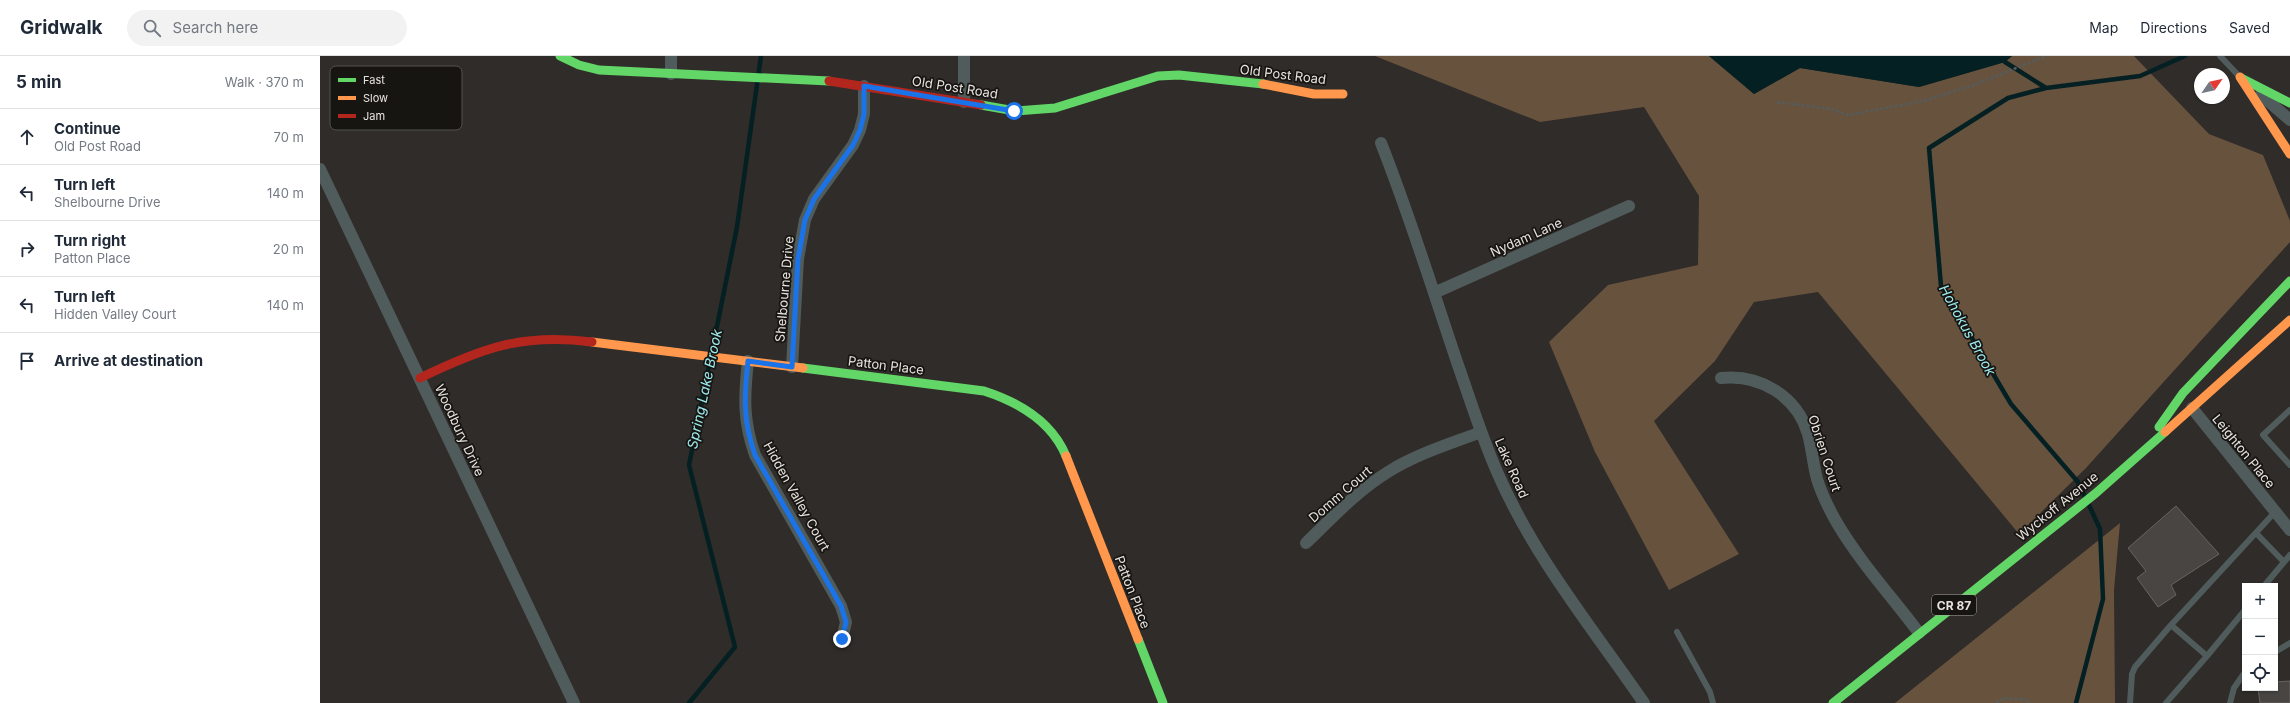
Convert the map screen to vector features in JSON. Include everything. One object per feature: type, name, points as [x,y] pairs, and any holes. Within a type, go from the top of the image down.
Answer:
[{"type":"street","name":"Old Post Road","points":[[560,56],[579,65],[599,70],[671,74],[790,77],[864,86],[1014,111],[1036,111],[1055,108],[1137,80],[1158,76],[1179,75],[1262,84],[1314,94],[1343,94]]},
{"type":"street","points":[[671,56],[671,74]]},
{"type":"street","points":[[964,56],[964,102]]},
{"type":"street","points":[[2240,77],[2290,103]]},
{"type":"street","points":[[2240,77],[2290,120]]},
{"type":"street","points":[[2240,77],[2290,141]]},
{"type":"street","points":[[2240,77],[2290,154]]},
{"type":"street","name":"Shelbourne Drive","points":[[792,367],[798,259],[804,226],[814,199],[853,145],[860,130],[864,114],[864,86]]},
{"type":"street","name":"Lake Road","points":[[1381,143],[1409,216],[1481,432],[1516,511],[1542,556],[1644,703]]},
{"type":"street","name":"Woodbury Drive","points":[[320,169],[574,703]]},
{"type":"street","name":"Nydam Lane","points":[[1434,293],[1629,206]]},
{"type":"street","points":[[2142,451],[2183,394],[2290,281]]},
{"type":"street","name":"Wyckoff Avenue","points":[[1833,703],[1919,633],[2077,509],[2290,320]]},
{"type":"street","name":"Patton Place","points":[[420,378],[480,350],[507,342],[535,338],[560,338],[984,391],[1020,404],[1038,417],[1052,433],[1064,452],[1163,703]]},
{"type":"street","name":"Hidden Valley Court","points":[[748,361],[744,408],[748,436],[755,455],[841,606],[846,622],[842,639]]},
{"type":"street","name":"Obrien Court","points":[[1721,378],[1747,378],[1764,384],[1779,393],[1792,405],[1801,418],[1808,434],[1818,480],[1832,514],[1843,534],[1919,633]]},
{"type":"street","name":"Leighton Place","points":[[2192,408],[2290,530]]},
{"type":"street","name":"Domm Court","points":[[1306,543],[1365,488],[1388,471],[1413,458],[1481,432]]},
{"type":"lane","points":[[2220,56],[2240,77]]},
{"type":"lane","points":[[2290,410],[2263,435],[2290,465]]},
{"type":"lane","points":[[2130,703],[2132,674],[2135,667],[2170,625],[2275,512]]},
{"type":"lane","points":[[2256,532],[2284,562]]},
{"type":"lane","points":[[2266,583],[2290,555]]},
{"type":"lane","points":[[2166,703],[2242,614]]},
{"type":"lane","points":[[2170,625],[2207,656]]},
{"type":"lane","points":[[1677,632],[1710,692],[1713,703]]},
{"type":"lane","points":[[2278,650],[2290,643]]},
{"type":"lane","points":[[2230,703],[2234,688],[2242,676]]},
{"type":"path","points":[[1777,102],[1830,109],[1848,115],[1930,99],[1974,85],[2046,56]]},
{"type":"path","points":[[1996,703],[2004,698],[2028,700],[2029,703]]},
{"type":"shaded area","points":[[1375,56],[1709,56],[1754,94],[1800,68],[1919,87],[2005,62],[2012,56],[2134,56],[2209,134],[2263,155],[2290,221],[2290,242],[2086,468],[2019,534],[1818,292],[1754,302],[1715,361],[1654,421],[1739,554],[1669,590],[1595,452],[1549,342],[1608,285],[1698,265],[1699,196],[1644,107],[1540,122]]},
{"type":"shaded area","points":[[2120,523],[2114,590],[2115,703],[1895,703]]},
{"type":"water","points":[[1709,56],[2012,56],[2005,62],[1919,87],[1800,68],[1754,94]]},
{"type":"building","points":[[2176,506],[2219,554],[2171,585],[2176,595],[2158,607],[2137,578],[2146,571],[2128,548]]},
{"type":"building","points":[[2290,681],[2290,703],[2260,703],[2258,691],[2278,691],[2278,682]]},
{"type":"waterway","name":"Spring Lake Brook","points":[[689,703],[735,647],[689,465],[737,227],[761,56]]},
{"type":"waterway","name":"Spring Lake Brook","points":[[2000,56],[2005,62],[2046,88]]},
{"type":"waterway","name":"Hohokus Brook","points":[[2085,497],[2078,482],[2011,404],[1941,286],[1929,148],[2008,98],[2046,88],[2140,76],[2185,56]]},
{"type":"waterway","name":"Hohokus Brook","points":[[2076,703],[2103,599],[2100,529],[2089,505]]},
{"type":"traffic: fast","points":[[560,56],[579,65],[599,70],[829,81]]},
{"type":"traffic: fast","points":[[981,105],[1015,111],[1055,108],[1158,76],[1179,75],[1263,84]]},
{"type":"traffic: fast","points":[[2241,78],[2290,103]]},
{"type":"traffic: fast","points":[[2159,427],[2183,393],[2290,281]]},
{"type":"traffic: fast","points":[[803,368],[984,391],[1021,407],[1043,423],[1060,444],[1066,456]]},
{"type":"traffic: fast","points":[[1833,703],[2096,493],[2165,432]]},
{"type":"traffic: fast","points":[[1138,639],[1163,703]]},
{"type":"traffic: slow","points":[[2240,77],[2290,154]]},
{"type":"traffic: slow","points":[[1263,84],[1314,94],[1343,94]]},
{"type":"traffic: slow","points":[[2165,432],[2290,320]]},
{"type":"traffic: slow","points":[[592,342],[803,368]]},
{"type":"traffic: slow","points":[[1066,456],[1138,639]]},
{"type":"traffic: jam","points":[[829,81],[981,105]]},
{"type":"traffic: jam","points":[[420,378],[463,358],[503,345],[544,340],[592,342]]},
{"type":"route","points":[[842,639],[846,622],[841,606],[821,567],[755,455],[748,436],[744,415],[744,394],[748,361],[792,367],[800,238],[805,220],[814,199],[853,145],[860,130],[864,114],[864,86],[1014,111]]}]
